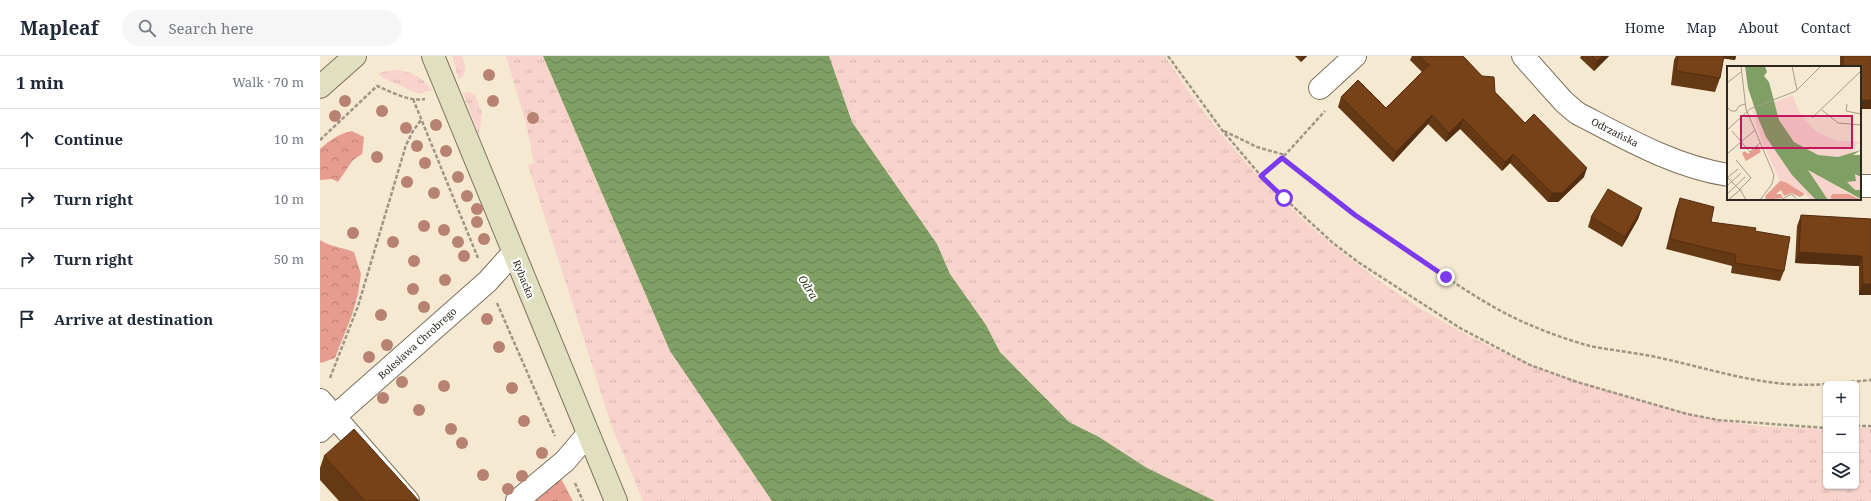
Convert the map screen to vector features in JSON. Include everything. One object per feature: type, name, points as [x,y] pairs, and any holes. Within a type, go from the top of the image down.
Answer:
[{"type":"street","points":[[320,87],[354,56]]},
{"type":"street","name":"Rybacka","points":[[433,56],[616,501]]},
{"type":"street","points":[[1320,88],[1355,56]]},
{"type":"street","name":"Odrzańska","points":[[1523,56],[1564,102],[1577,113],[1675,161],[1712,173],[1727,175]]},
{"type":"street","name":"Bolesława Chrobrego","points":[[325,414],[488,280],[514,253]]},
{"type":"street","points":[[325,414],[408,501]]},
{"type":"street","points":[[517,501],[566,460],[588,434]]},
{"type":"path","points":[[1168,56],[1222,130],[1261,176],[1333,243],[1358,262],[1460,328],[1530,364],[1577,382],[1686,414],[1718,420],[1823,428]]},
{"type":"path","points":[[320,140],[377,86],[413,99],[418,100],[430,98]]},
{"type":"path","points":[[1261,176],[1285,155],[1326,110]]},
{"type":"path","points":[[325,414],[330,379],[358,306],[406,145],[413,131],[422,120]]},
{"type":"path","points":[[1222,130],[1257,147],[1285,155]]},
{"type":"path","points":[[1282,158],[1355,215],[1440,273],[1491,306],[1530,325],[1589,345],[1664,359],[1713,372],[1759,381],[1808,386],[1823,384]]},
{"type":"path","points":[[1859,381],[1871,380]]},
{"type":"path","points":[[1859,426],[1871,426]]},
{"type":"green space","points":[[452,56],[462,56],[465,72],[459,80]]},
{"type":"green space","points":[[506,56],[543,56],[670,351],[772,501],[643,501],[612,427],[528,165],[534,163],[526,123]]},
{"type":"green space","points":[[829,56],[1165,56],[1196,101],[1230,144],[1267,185],[1307,223],[1350,259],[1394,291],[1441,320],[1489,346],[1557,374],[1627,396],[1718,420],[1767,427],[1823,429],[1823,489],[1859,489],[1859,428],[1871,427],[1871,501],[1215,501],[1147,468],[1099,437],[1069,422],[1000,352],[986,325],[950,274],[937,244],[852,122]]},
{"type":"green space","points":[[394,70],[415,75],[424,81],[432,90],[419,94],[383,78],[378,73]]},
{"type":"green space","points":[[468,92],[475,95],[482,113],[479,135],[463,93]]},
{"type":"green space","points":[[352,131],[364,137],[362,154],[353,160],[338,182],[332,179],[320,180],[320,149],[334,138]]},
{"type":"green space","points":[[320,240],[327,244],[354,252],[361,274],[358,294],[352,315],[335,358],[321,363],[320,362]]},
{"type":"green space","points":[[559,475],[573,501],[531,501]]},
{"type":"water","name":"Odra","points":[[543,56],[829,56],[852,122],[937,244],[950,274],[986,325],[1000,352],[1069,422],[1099,437],[1147,468],[1215,501],[772,501],[670,351]]},
{"type":"building","points":[[1419,56],[1463,56],[1482,76],[1494,77],[1495,92],[1525,123],[1534,114],[1587,168],[1562,193],[1552,193],[1513,154],[1505,162],[1463,119],[1449,133],[1432,115],[1396,152],[1341,97],[1358,80],[1386,108],[1429,65]]},
{"type":"building","points":[[1592,56],[1603,56],[1597,61]]},
{"type":"building","points":[[1678,56],[1724,56],[1720,78],[1676,71]]},
{"type":"building","points":[[1843,56],[1871,56],[1871,100],[1861,100],[1861,66],[1843,66]]},
{"type":"building","points":[[1608,189],[1642,208],[1625,237],[1591,217]]},
{"type":"building","points":[[1680,198],[1714,207],[1711,222],[1756,228],[1755,231],[1790,237],[1784,271],[1735,263],[1736,255],[1670,239]]},
{"type":"building","points":[[1801,215],[1871,219],[1871,284],[1863,284],[1862,256],[1799,252]]},
{"type":"building","points":[[354,429],[419,501],[365,501],[324,456]]},
{"type":"route","points":[[1284,198],[1261,176],[1282,158],[1355,215],[1446,277]]}]
